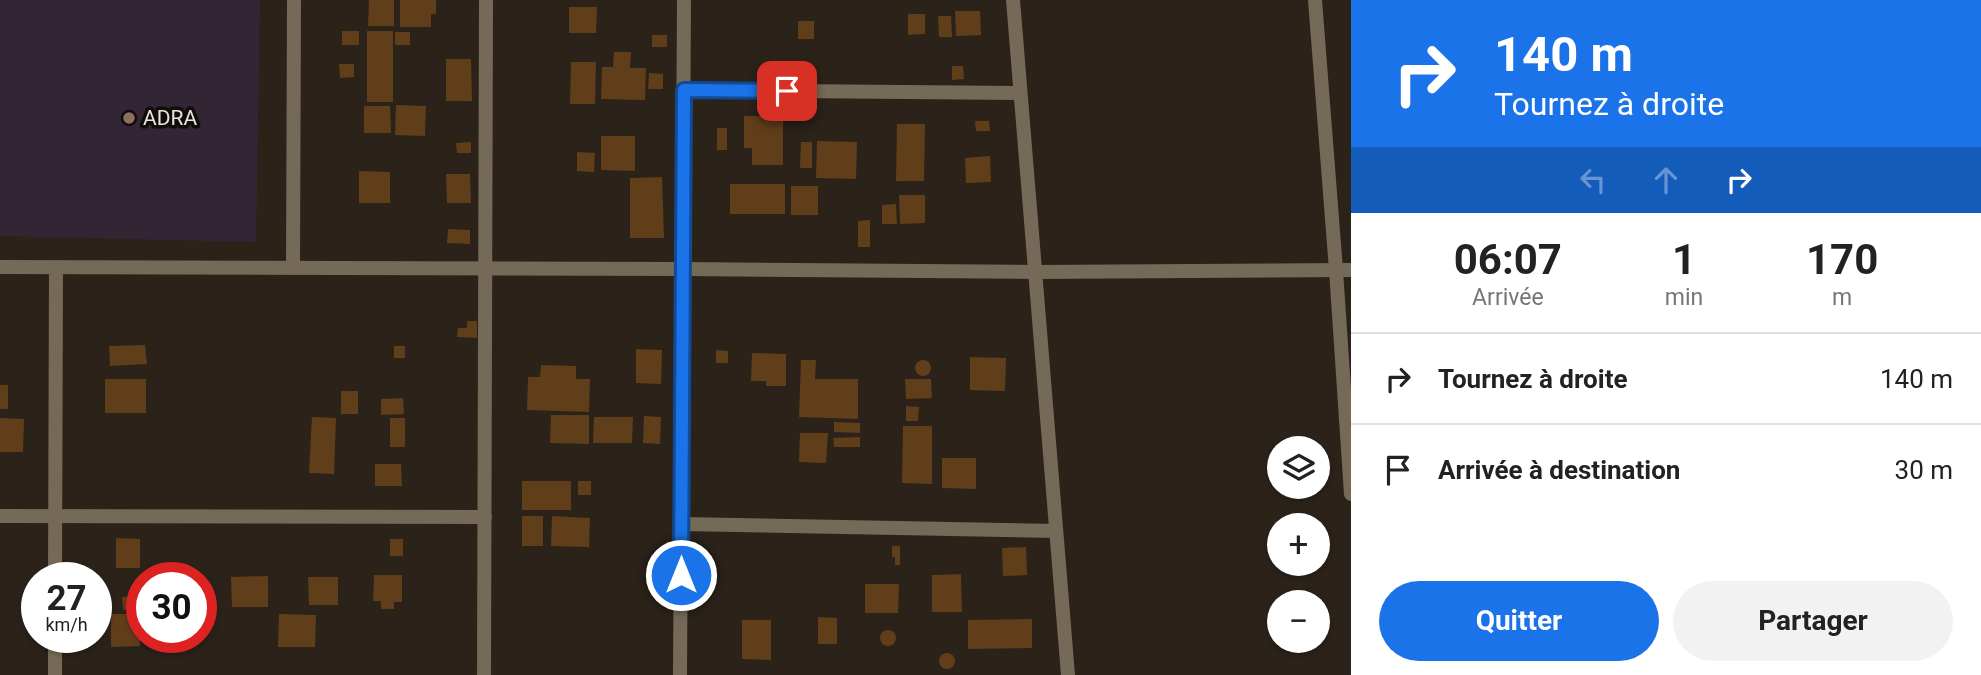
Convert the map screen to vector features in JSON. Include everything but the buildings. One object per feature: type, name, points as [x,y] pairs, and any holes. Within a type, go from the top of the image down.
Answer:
[{"type":"street","points":[[293,268],[294,0]]},
{"type":"street","points":[[484,675],[486,0]]},
{"type":"street","points":[[680,675],[684,0]]},
{"type":"street","points":[[1013,0],[1068,675]]},
{"type":"street","points":[[1315,0],[1344,270],[1351,494]]},
{"type":"street","points":[[684,90],[1020,93]]},
{"type":"street","points":[[0,267],[1035,272],[1344,270]]},
{"type":"street","points":[[55,562],[56,268]]},
{"type":"street","points":[[0,516],[485,517]]},
{"type":"street","points":[[681,524],[1056,531]]},
{"type":"street","points":[[55,653],[55,675]]},
{"type":"shaded area","name":"ADRA","points":[[0,0],[260,0],[256,242],[0,236]]},
{"type":"place","name":"ADRA","points":[[129,118]]},
{"type":"route","points":[[681,575],[684,90],[787,91]]}]
